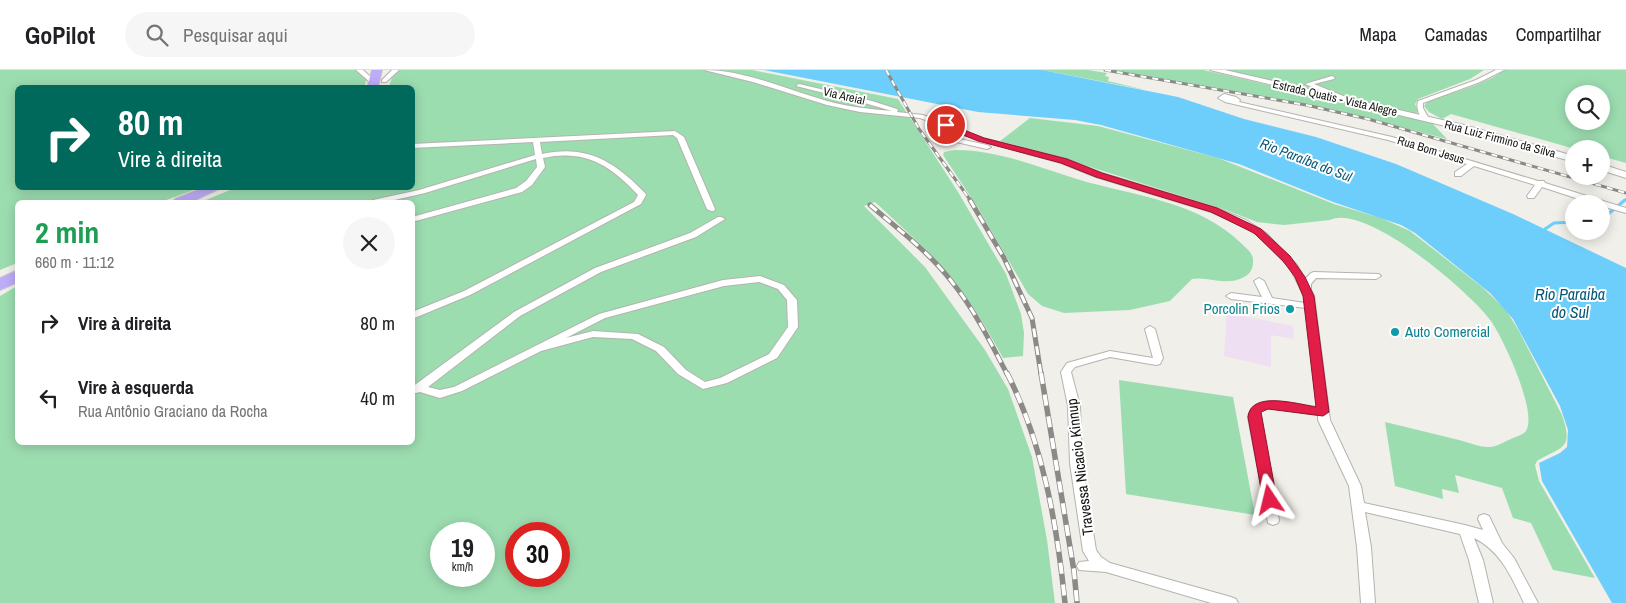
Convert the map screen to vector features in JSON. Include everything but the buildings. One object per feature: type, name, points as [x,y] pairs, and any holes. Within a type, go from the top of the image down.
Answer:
[{"type":"highway","points":[[377,70],[378,85]]},
{"type":"highway","points":[[378,85],[387,70]]},
{"type":"highway","points":[[185,200],[209,190]]},
{"type":"highway","points":[[199,200],[223,190]]},
{"type":"highway","points":[[0,274],[15,267]]},
{"type":"highway","points":[[0,285],[15,277]]},
{"type":"highway","points":[[0,293],[15,285]]},
{"type":"street","points":[[359,70],[378,85],[396,70]]},
{"type":"street","points":[[706,70],[754,80],[860,110],[906,114],[934,120],[981,139],[1064,161],[1099,175]]},
{"type":"street","name":"Estrada Quatis - Vista Alegre","points":[[1214,70],[1426,119]]},
{"type":"street","points":[[1426,119],[1420,108],[1420,102],[1478,81],[1501,70]]},
{"type":"street","points":[[1332,78],[1308,84],[1354,102]]},
{"type":"street","name":"Via Areial","points":[[799,86],[889,108],[906,114]]},
{"type":"street","name":"Rua Bom Jesus","points":[[1232,102],[1374,134],[1541,183],[1626,211]]},
{"type":"street","name":"Rua Luiz Firmino da Silva","points":[[1426,119],[1565,157]]},
{"type":"street","points":[[415,146],[675,133],[680,137],[711,209]]},
{"type":"street","points":[[932,135],[1099,175],[1214,210],[1250,226],[1277,248],[1294,268],[1306,290]]},
{"type":"street","points":[[415,219],[519,190],[529,183],[541,168],[536,139]]},
{"type":"street","points":[[389,200],[402,198],[539,156],[577,153],[600,161],[615,170],[642,196],[637,204],[467,293],[415,315]]},
{"type":"street","points":[[1458,174],[1474,163]]},
{"type":"street","points":[[1610,170],[1626,175]]},
{"type":"street","points":[[1530,196],[1541,183]]},
{"type":"street","points":[[416,389],[518,314],[598,270],[693,234],[721,219]]},
{"type":"street","points":[[1368,603],[1358,506],[1351,474],[1329,432],[1323,412],[1306,283],[1314,275],[1376,276]]},
{"type":"street","points":[[416,389],[440,394],[458,389],[533,350],[602,316],[723,283],[760,279],[781,286],[792,300],[793,327],[773,356],[723,381],[703,386],[682,372],[660,349],[634,336],[593,334],[533,350]]},
{"type":"street","points":[[1259,281],[1268,300]]},
{"type":"street","points":[[1231,296],[1310,306]]},
{"type":"street","name":"Travessa Nicacio Kinnup","points":[[1106,567],[1096,560],[1090,551],[1076,463],[1074,406],[1066,372],[1071,365],[1110,354],[1156,362],[1158,355],[1150,329]]},
{"type":"street","points":[[1273,520],[1254,417],[1255,410],[1266,404],[1323,412]]},
{"type":"street","points":[[1358,506],[1470,531],[1496,546]]},
{"type":"street","points":[[1484,519],[1496,546],[1519,578],[1530,603]]},
{"type":"street","points":[[1470,531],[1486,603]]},
{"type":"street","points":[[1084,566],[1106,567],[1230,603]]},
{"type":"shaded area","points":[[1227,313],[1293,326],[1294,339],[1271,335],[1271,367],[1224,356]]},
{"type":"green space","points":[[0,70],[358,70],[367,78],[365,85],[15,85],[15,190],[194,190],[166,200],[15,200],[15,264],[0,270]]},
{"type":"green space","points":[[394,70],[752,70],[898,99],[958,192],[1006,274],[1021,314],[1024,333],[1023,356],[1003,358],[969,301],[936,260],[875,202],[864,206],[925,267],[985,350],[1008,389],[1032,457],[1047,540],[1055,603],[0,603],[0,296],[15,287],[15,445],[415,445],[415,200],[206,200],[230,190],[415,190],[415,85],[390,85]]},
{"type":"green space","points":[[1042,70],[1088,70],[1107,73],[1105,76],[1109,77],[1108,81],[1146,90]]},
{"type":"green space","points":[[1108,70],[1203,70],[1432,123],[1447,139],[1335,110]]},
{"type":"green space","points":[[1220,70],[1484,70],[1470,79],[1418,99],[1415,104],[1418,112],[1414,114]]},
{"type":"green space","points":[[1503,70],[1626,70],[1626,163],[1610,159],[1610,140],[1565,140],[1565,146],[1451,114],[1442,119],[1429,112],[1424,106],[1428,101],[1468,88],[1491,78]]},
{"type":"green space","points":[[1030,118],[1098,126],[1218,158],[1334,204],[1381,218],[1410,231],[1482,287],[1506,310],[1519,331],[1562,415],[1567,435],[1566,441],[1563,446],[1537,461],[1535,465],[1539,481],[1595,578],[1553,570],[1531,523],[1513,518],[1502,488],[1455,475],[1459,493],[1442,489],[1443,499],[1395,486],[1385,422],[1484,447],[1491,447],[1523,434],[1526,431],[1528,422],[1527,408],[1518,375],[1491,321],[1480,308],[1440,272],[1416,253],[1391,237],[1367,225],[1346,218],[1284,225],[1257,222],[1226,210],[1062,158],[1000,141]]},
{"type":"green space","points":[[954,150],[1002,156],[1186,209],[1206,218],[1242,244],[1252,257],[1252,269],[1244,277],[1231,281],[1192,279],[1170,301],[1130,310],[1064,313],[1042,306],[1028,294],[978,208],[943,155],[944,152]]},
{"type":"green space","points":[[1119,380],[1233,397],[1255,515],[1126,494]]},
{"type":"water","name":"Rio Paraiba do Sul","points":[[764,70],[1042,70],[1178,97],[1244,119],[1316,137],[1396,164],[1513,214],[1626,268],[1626,603],[1612,603],[1542,481],[1539,463],[1560,453],[1567,447],[1568,430],[1560,406],[1513,319],[1490,293],[1415,233],[1401,225],[1333,202],[1239,164],[1101,125],[1075,120],[978,112]]},
{"type":"waterway","points":[[1610,212],[1625,200]]},
{"type":"waterway","points":[[1545,229],[1554,223],[1565,222]]},
{"type":"railway","points":[[886,70],[919,129],[971,201]]},
{"type":"railway","points":[[1105,70],[1306,105],[1368,119],[1626,193]]},
{"type":"railway","points":[[970,200],[1004,258],[1032,318],[1041,374]]},
{"type":"railway","points":[[870,205],[923,251],[952,282],[975,315],[1007,374]]},
{"type":"railway","points":[[1007,373],[1030,428],[1039,456],[1053,514],[1065,603]]},
{"type":"railway","points":[[1041,373],[1074,571],[1077,603]]},
{"type":"place","name":"Porcolin Frios","points":[[1290,309]]},
{"type":"place","name":"Auto Comercial","points":[[1395,332]]},
{"type":"route","points":[[946,125],[981,139],[1064,161],[1099,175],[1214,210],[1243,222],[1257,231],[1287,258],[1306,287],[1309,296],[1323,412],[1266,404],[1255,410],[1254,417],[1270,500]]},
{"type":"water label","name":"Rio Paraíba do Sul","points":[[1306,160]]}]
